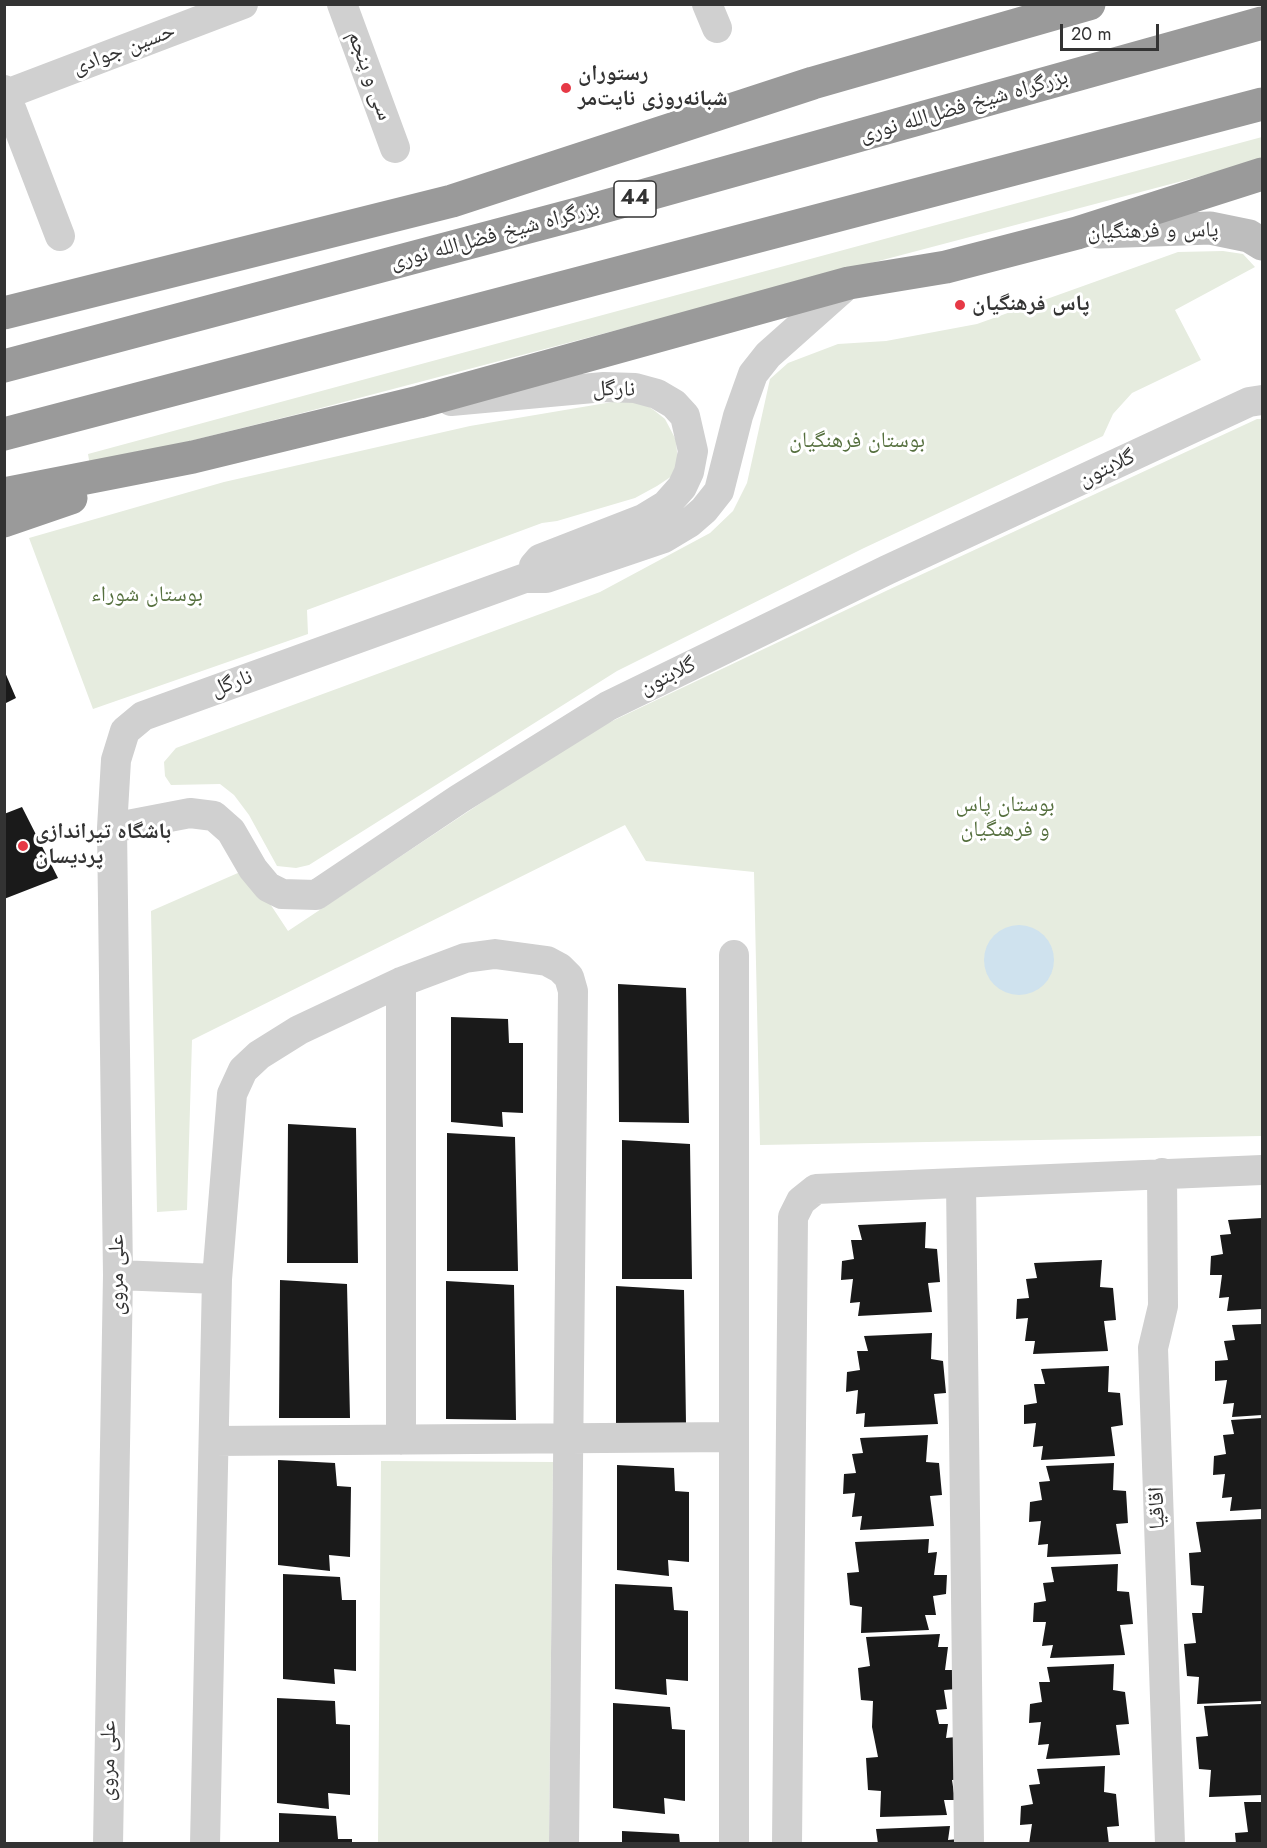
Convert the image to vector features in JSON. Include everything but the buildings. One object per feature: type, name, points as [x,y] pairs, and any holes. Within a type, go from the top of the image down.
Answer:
[{"type":"highway","points":[[4,313],[452,201],[813,83],[1089,4]]},
{"type":"highway","name":"بزرگراه شیخ فضل‌الله نوری","points":[[4,366],[581,213],[1263,23]]},
{"type":"highway","points":[[4,434],[1263,104]]},
{"type":"highway","points":[[4,494],[193,457],[419,402],[849,283],[946,267],[1077,233],[1263,174]]},
{"type":"highway","points":[[4,521],[193,457]]},
{"type":"street","name":"حسین جوادی","points":[[5,93],[243,4]]},
{"type":"street","name":"سی و پنجم","points":[[342,4],[395,148]]},
{"type":"street","points":[[5,93],[60,236]]},
{"type":"street","name":"پاس و فرهنگیان","points":[[1077,233],[1210,228],[1249,236],[1263,244]]},
{"type":"street","name":"نارگل","points":[[143,716],[525,578],[546,578],[664,538],[689,523],[704,510],[719,491],[738,416],[753,374],[768,355],[849,283]]},
{"type":"street","name":"نارگل","points":[[419,402],[474,400],[604,387],[635,388],[657,394],[674,404],[685,416],[693,451],[689,471],[682,487],[666,505],[643,519],[540,559],[525,578]]},
{"type":"street","name":"گلابتون","points":[[112,828],[190,813],[214,816],[231,831],[253,868],[268,887],[282,894],[316,895],[459,799],[608,706],[886,570],[1249,402],[1263,400]]},
{"type":"street","name":"علی مروی","points":[[108,1844],[118,1275],[112,828],[116,760],[125,731],[143,716]]},
{"type":"street","points":[[205,1844],[217,1279],[232,1094],[243,1070],[259,1055],[299,1030],[402,982],[465,958],[495,954],[546,961],[560,968],[569,977],[573,991],[564,1844]]},
{"type":"street","points":[[734,955],[734,1844]]},
{"type":"street","points":[[401,1440],[402,982]]},
{"type":"street","points":[[787,1844],[794,1217],[801,1201],[816,1189],[1263,1170]]},
{"type":"street","name":"اقاقیا","points":[[1161,1173],[1163,1306],[1153,1348],[1170,1844]]},
{"type":"street","points":[[961,1183],[969,1844]]},
{"type":"street","points":[[118,1275],[217,1279]]},
{"type":"street","points":[[214,1440],[733,1437]]},
{"type":"green space","points":[[1262,137],[1262,160],[302,413],[90,466],[88,454]]},
{"type":"green space","name":"بوستان فرهنگیان","points":[[1223,251],[1243,254],[1255,267],[1175,310],[1201,360],[1132,393],[1113,414],[1103,436],[864,548],[617,671],[309,865],[296,868],[277,866],[249,815],[234,795],[220,784],[171,785],[165,776],[164,762],[176,748],[600,592],[710,533],[733,511],[747,483],[770,379],[788,363],[838,344],[886,341],[977,324],[1178,252]]},
{"type":"green space","name":"بوستان شوراء","points":[[624,400],[645,404],[655,411],[665,419],[676,440],[678,464],[672,476],[657,486],[635,498],[557,521],[542,523],[307,610],[308,634],[93,709],[29,538],[224,482],[470,426]]},
{"type":"green space","name":"بوستان پاس و فرهنگیان","points":[[1257,419],[1262,419],[1262,1136],[760,1145],[754,872],[646,861],[625,825],[192,1040],[187,1210],[157,1212],[151,911],[247,869],[288,931],[585,734]]},
{"type":"green space","points":[[381,1461],[553,1462],[549,1843],[378,1844]]},
{"type":"water","points":[[1019,925],[1032,928],[1044,935],[1051,947],[1054,960],[1051,973],[1044,985],[1032,992],[1019,995],[1006,992],[994,985],[987,973],[984,960],[987,947],[994,935],[1006,928]]},
{"type":"place","name":"رستوران شبانه‌روزی نایت‌مر","points":[[566,88]]},
{"type":"place","name":"پاس فرهنگیان","points":[[960,305]]},
{"type":"place","name":"باشگاه تیراندازی پردیسان","points":[[23,846]]}]
